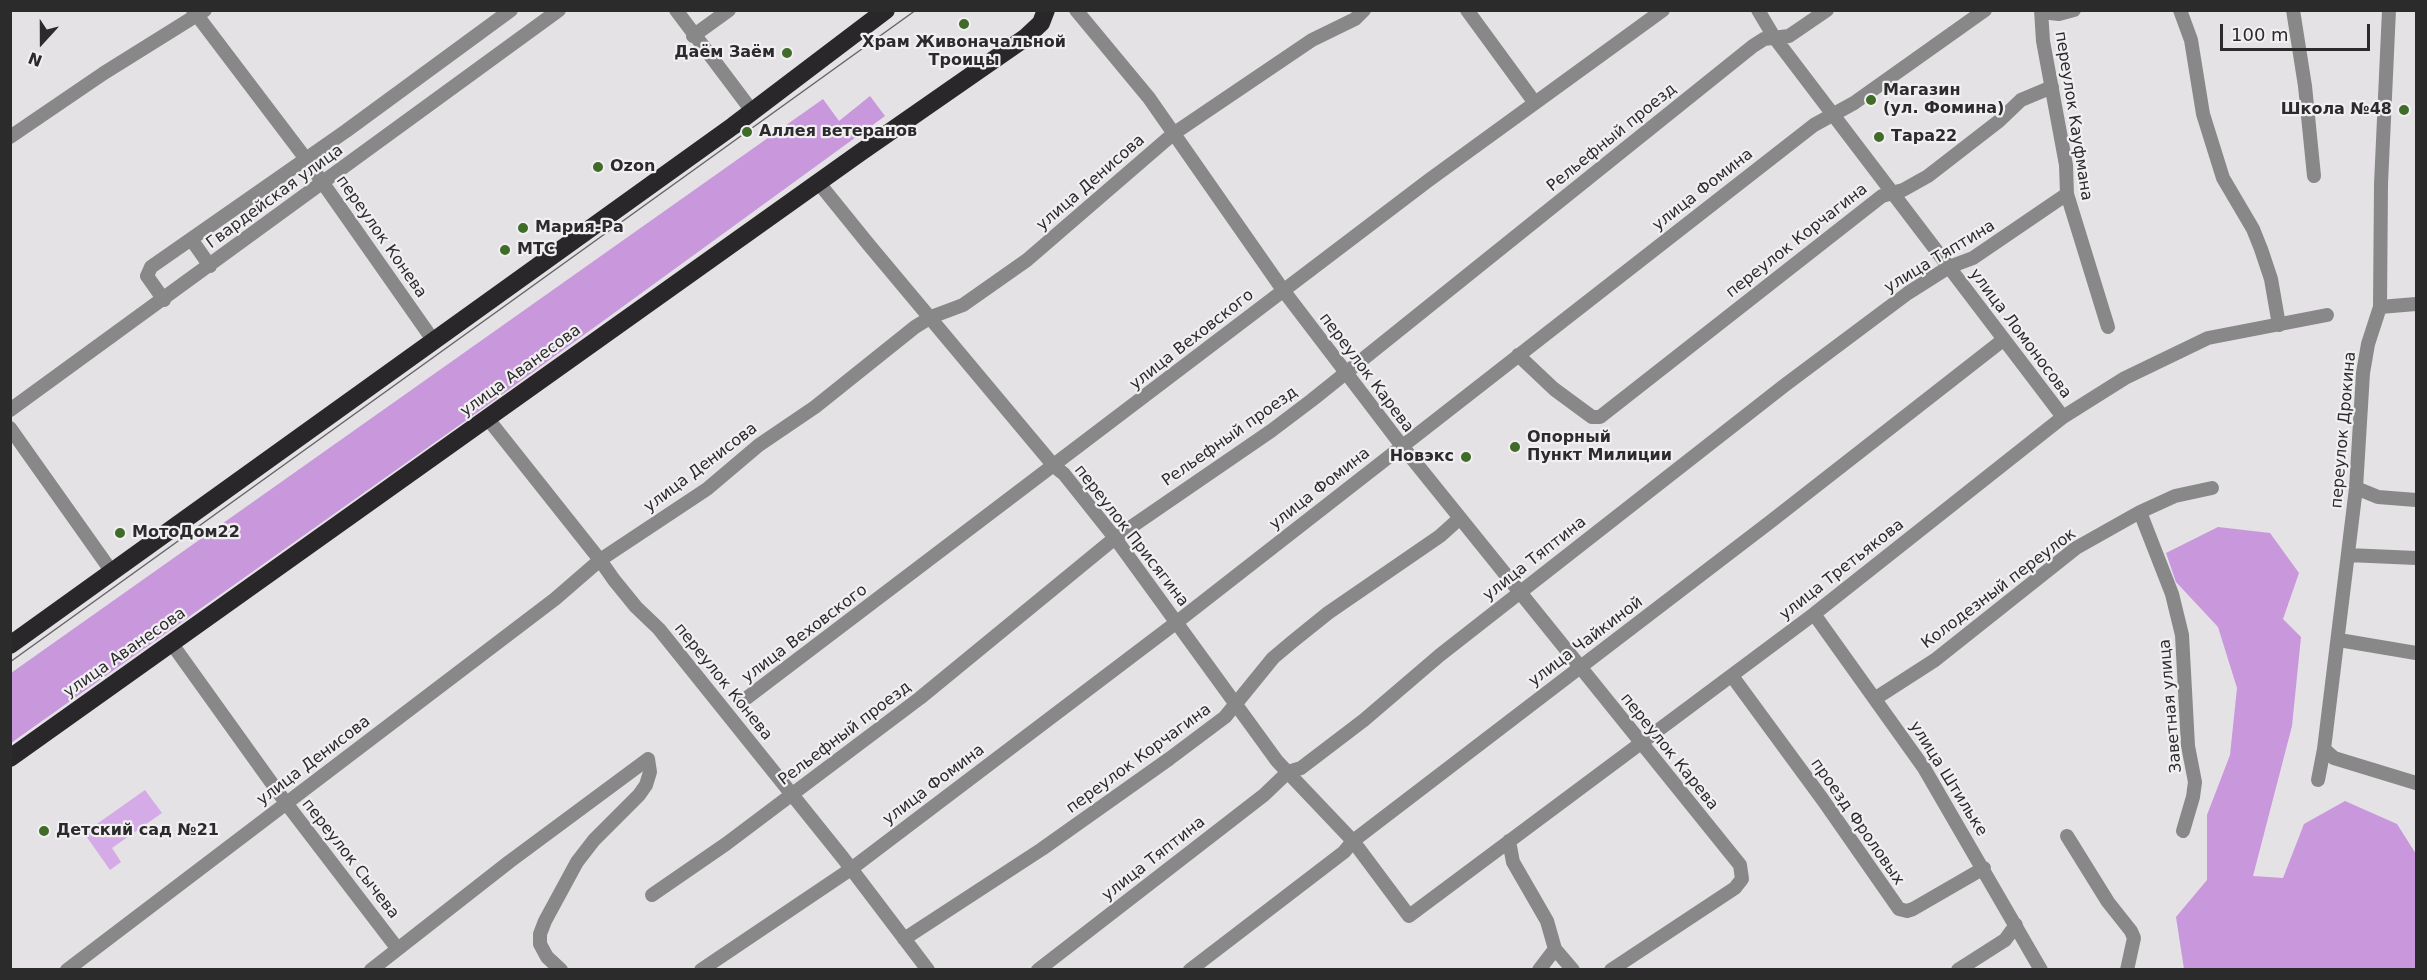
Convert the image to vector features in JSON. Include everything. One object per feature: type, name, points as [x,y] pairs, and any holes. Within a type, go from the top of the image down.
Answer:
[{"type":"highway","points":[[10,645],[752,111],[886,10]]},
{"type":"highway","name":"улица Аванесова","points":[[10,758],[818,182],[1025,38],[1041,23],[1046,10]]},
{"type":"street","points":[[164,300],[147,276],[147,272],[511,10]]},
{"type":"street","name":"Гвардейская улица","points":[[10,410],[559,10]]},
{"type":"street","points":[[676,10],[693,36],[752,111]]},
{"type":"street","points":[[693,36],[729,10]]},
{"type":"street","name":"переулок Карева","points":[[1076,10],[1149,98],[1283,290],[1346,374],[1579,668],[1641,741],[1740,865],[1742,879],[1735,888],[1611,969]]},
{"type":"street","name":"улица Денисова","points":[[67,969],[555,599],[600,560],[707,489],[759,445],[815,407],[931,317],[963,305],[1027,260],[1173,135],[1312,40],[1355,19],[1364,10]]},
{"type":"street","points":[[1467,10],[1535,103]]},
{"type":"street","name":"улица Веховского","points":[[744,700],[1283,290],[1664,10]]},
{"type":"street","name":"улица Ломоносова","points":[[1758,10],[1774,37],[2063,417]]},
{"type":"street","name":"Рельефный проезд","points":[[652,895],[792,795],[920,698],[1115,538],[1271,431],[1346,374],[1528,225],[1753,46],[1764,39],[1789,36],[1827,10]]},
{"type":"street","name":"улица Фомина","points":[[701,969],[851,869],[1177,621],[1814,125],[1854,104],[1985,10]]},
{"type":"street","name":"переулок Кауфмана","points":[[2073,10],[2059,14],[2041,11],[2043,41],[2067,165],[2067,194],[2108,327]]},
{"type":"street","points":[[2180,10],[2191,40],[2203,114],[2223,178],[2253,229],[2261,249],[2271,279],[2278,325]]},
{"type":"street","points":[[2293,10],[2305,86],[2314,176]]},
{"type":"street","name":"переулок Дрокина","points":[[2318,780],[2324,749],[2356,488],[2363,374],[2372,329],[2380,307],[2381,184],[2389,10]]},
{"type":"street","points":[[10,137],[198,12]]},
{"type":"street","name":"переулок Конева","points":[[198,12],[306,159],[433,340]]},
{"type":"street","name":"переулок Корчагина","points":[[1518,354],[1554,389],[1592,417],[1600,417],[1882,195],[1903,190],[1928,176],[1999,121],[2021,100],[2052,87]]},
{"type":"street","name":"переулок Присягина","points":[[818,182],[868,245],[931,317],[1054,466],[1064,474],[1177,621],[1277,761],[1353,841],[1409,916]]},
{"type":"street","name":"улица Тяптина","points":[[1038,969],[1264,795],[1288,772],[1301,768],[1364,720],[1519,592],[1785,385],[1908,293],[1949,267],[1973,258],[2067,194]]},
{"type":"street","points":[[191,239],[210,266]]},
{"type":"street","points":[[2380,307],[2416,304]]},
{"type":"street","name":"улица Третьякова","points":[[1409,916],[1814,614],[2063,417],[2125,378],[2208,338],[2327,315]]},
{"type":"street","name":"улица Чайкиной","points":[[1190,969],[2003,340]]},
{"type":"street","name":"переулок Конева","points":[[488,419],[614,580],[636,607],[659,629],[792,795],[928,969]]},
{"type":"street","points":[[10,428],[112,572]]},
{"type":"street","name":"Колодезный переулок","points":[[1876,698],[1935,660],[2076,548],[2140,512],[2175,496],[2212,488]]},
{"type":"street","points":[[2356,488],[2378,497],[2416,500]]},
{"type":"street","name":"Заветная улица","points":[[2140,512],[2172,594],[2182,635],[2188,746],[2195,782],[2183,831]]},
{"type":"street","name":"переулок Корчагина","points":[[904,939],[1042,849],[1225,717],[1273,658],[1319,620],[1440,536],[1460,519]]},
{"type":"street","points":[[2348,555],[2416,558]]},
{"type":"street","name":"улица Штильке","points":[[1814,614],[1924,768],[2041,969]]},
{"type":"street","points":[[2338,640],[2416,652]]},
{"type":"street","name":"переулок Сычева","points":[[172,644],[286,803],[397,948]]},
{"type":"street","name":"проезд Фроловых","points":[[1732,676],[1899,909],[1907,911],[1913,909],[1984,868]]},
{"type":"street","points":[[2324,749],[2334,758],[2416,783]]},
{"type":"street","points":[[371,969],[648,759],[650,772],[639,795],[594,840],[577,862],[545,921],[540,934],[540,944],[547,957],[561,969]]},
{"type":"street","points":[[2067,836],[2108,902],[2131,931],[2133,945],[2127,969]]},
{"type":"street","points":[[1509,841],[1513,862],[1547,921],[1555,949],[1573,969]]},
{"type":"street","points":[[1958,969],[2005,940],[2016,925]]},
{"type":"street","points":[[1539,969],[1555,949]]},
{"type":"shaded area","points":[[870,96],[885,116],[482,409],[11,743],[11,673],[823,99],[839,121]]},
{"type":"shaded area","points":[[2218,527],[2270,533],[2299,573],[2283,619],[2301,637],[2292,726],[2253,876],[2283,878],[2304,824],[2345,801],[2397,824],[2416,854],[2416,969],[2184,969],[2176,917],[2207,880],[2207,815],[2230,755],[2237,688],[2218,627],[2176,582],[2166,553]]},
{"type":"shaded area","points":[[145,790],[162,813],[112,848],[121,862],[110,870],[84,833]]},
{"type":"tram line","points":[[10,662],[916,10]]},
{"type":"place","name":"Храм Живоначальной Троицы","points":[[964,24]]},
{"type":"place","name":"Даём Заём","points":[[787,53]]},
{"type":"place","name":"Магазин (ул. Фомина)","points":[[1871,100]]},
{"type":"place","name":"Школа №48","points":[[2404,110]]},
{"type":"place","name":"Аллея ветеранов","points":[[747,132]]},
{"type":"place","name":"Тара22","points":[[1879,137]]},
{"type":"place","name":"Ozon","points":[[598,167]]},
{"type":"place","name":"Мария-Ра","points":[[523,228]]},
{"type":"place","name":"МТС","points":[[505,250]]},
{"type":"place","name":"Опорный Пункт Милиции","points":[[1515,447]]},
{"type":"place","name":"Новэкс","points":[[1466,457]]},
{"type":"place","name":"МотоДом22","points":[[120,533]]},
{"type":"place","name":"Детский сад №21","points":[[44,831]]}]
